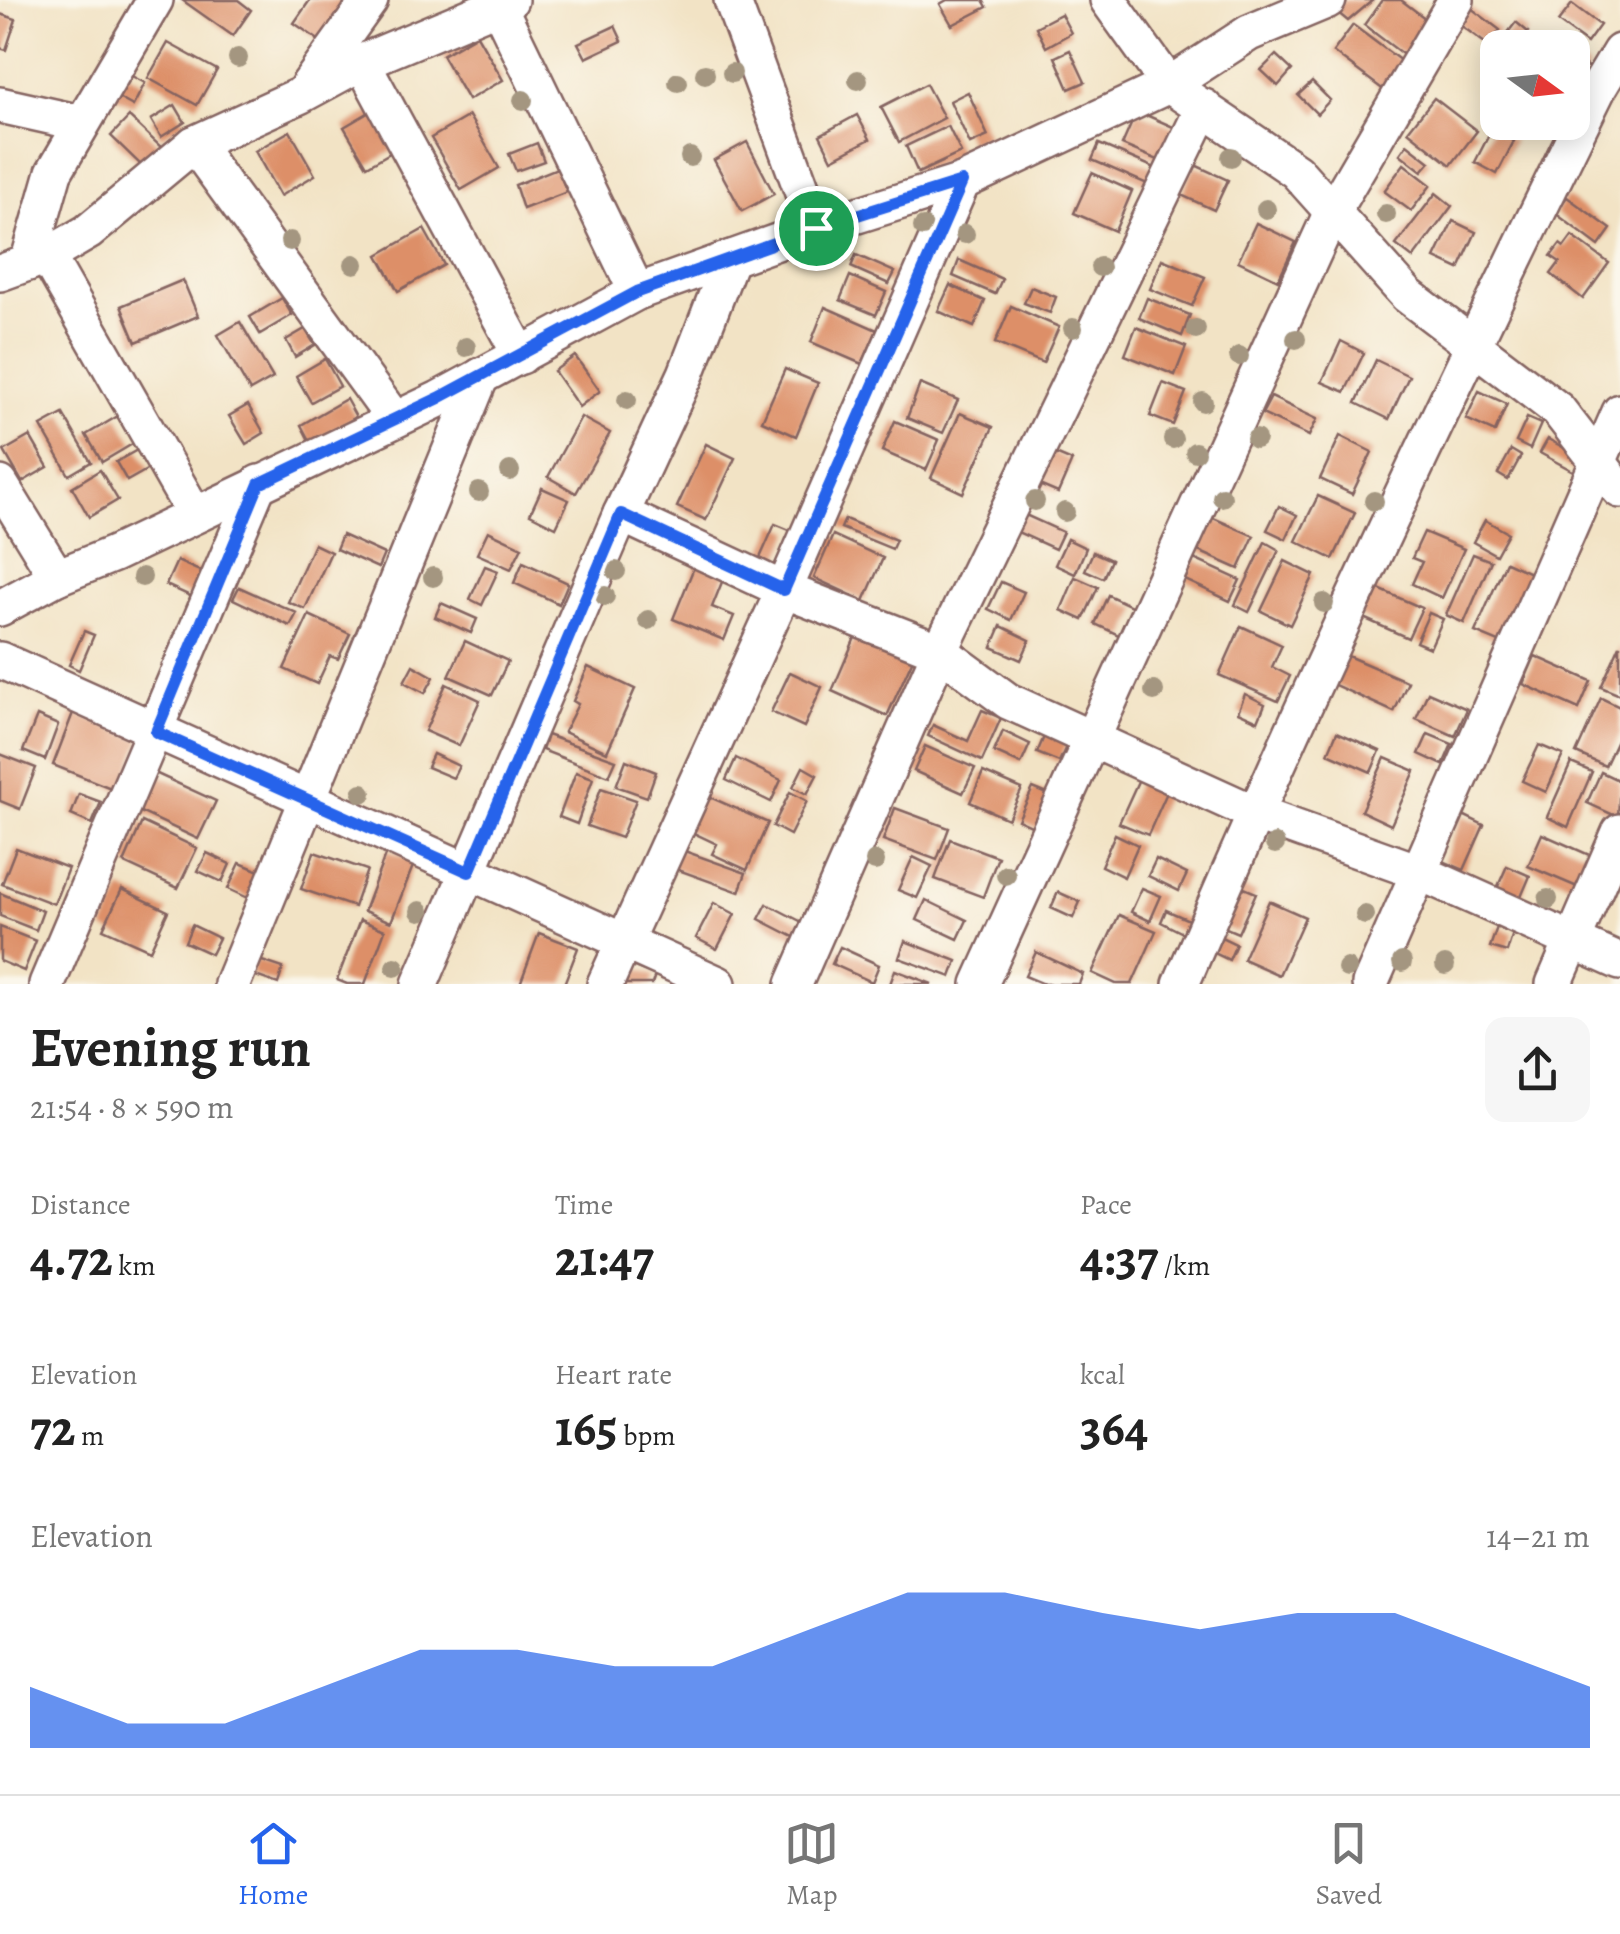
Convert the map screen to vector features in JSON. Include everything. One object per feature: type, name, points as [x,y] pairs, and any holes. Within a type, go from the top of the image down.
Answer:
[{"type":"street","points":[[25,264],[54,172],[155,0]]},
{"type":"street","points":[[301,95],[370,0]]},
{"type":"street","points":[[732,0],[816,228]]},
{"type":"street","points":[[1108,0],[1169,85],[1296,171],[1406,295],[1558,410],[1620,490]]},
{"type":"street","points":[[0,608],[56,577],[114,554],[481,376],[637,292],[816,228],[962,182],[1169,85],[1249,33],[1328,0]]},
{"type":"street","points":[[980,984],[1332,212],[1456,0]]},
{"type":"street","points":[[25,264],[88,232],[194,144],[362,62],[504,2],[637,292]]},
{"type":"street","points":[[1180,984],[1254,813],[1472,344],[1620,52]]},
{"type":"street","points":[[362,62],[520,356]]},
{"type":"street","points":[[0,105],[81,123]]},
{"type":"street","points":[[794,984],[940,651],[1204,107]]},
{"type":"street","points":[[194,144],[394,419]]},
{"type":"street","points":[[605,984],[784,590],[962,182]]},
{"type":"street","points":[[420,984],[621,514],[686,374],[730,258]]},
{"type":"street","points":[[25,264],[195,514]]},
{"type":"street","points":[[232,984],[481,376]]},
{"type":"street","points":[[1370,984],[1620,412]]},
{"type":"street","points":[[0,484],[56,577]]},
{"type":"street","points":[[47,984],[259,484]]},
{"type":"street","points":[[621,514],[784,590],[940,651],[1008,700],[1254,813],[1419,872],[1620,962]]},
{"type":"street","points":[[0,660],[622,944],[718,984]]},
{"type":"street","points":[[1554,984],[1620,832]]},
{"type":"building","points":[[182,0],[238,0],[251,10],[233,36]]},
{"type":"building","points":[[310,0],[349,0],[320,41],[294,23]]},
{"type":"building","points":[[947,0],[983,0],[987,7],[952,25],[940,4]]},
{"type":"building","points":[[1346,0],[1373,0],[1348,21],[1331,7]]},
{"type":"building","points":[[1382,0],[1401,0],[1430,22],[1405,56],[1364,25]]},
{"type":"building","points":[[1572,4],[1600,25],[1590,39],[1590,30],[1569,30],[1558,22]]},
{"type":"building","points":[[1471,8],[1500,30],[1480,30],[1480,39],[1459,24]]},
{"type":"building","points":[[0,14],[16,19],[6,50],[0,48]]},
{"type":"building","points":[[1061,14],[1071,33],[1046,47],[1036,27]]},
{"type":"building","points":[[1516,22],[1526,30],[1510,30]]},
{"type":"building","points":[[1353,25],[1405,64],[1385,91],[1333,52]]},
{"type":"building","points":[[615,26],[622,41],[586,58],[578,43]]},
{"type":"building","points":[[477,35],[503,80],[468,100],[442,55]]},
{"type":"building","points":[[168,43],[217,70],[197,105],[148,78]]},
{"type":"building","points":[[1070,50],[1085,82],[1069,89],[1055,57]]},
{"type":"building","points":[[1276,55],[1292,70],[1278,86],[1261,70]]},
{"type":"building","points":[[124,72],[145,83],[133,106],[111,94]]},
{"type":"building","points":[[1312,82],[1330,100],[1317,114],[1298,95]]},
{"type":"building","points":[[926,84],[944,118],[899,142],[881,107]]},
{"type":"building","points":[[968,92],[988,136],[970,144],[950,101]]},
{"type":"building","points":[[1434,98],[1477,131],[1451,165],[1408,131]]},
{"type":"building","points":[[175,105],[185,122],[161,137],[151,120]]},
{"type":"building","points":[[373,110],[395,150],[367,166],[344,127]]},
{"type":"building","points":[[1137,111],[1180,130],[1165,163],[1122,145]]},
{"type":"building","points":[[857,115],[870,139],[832,159],[820,135]]},
{"type":"building","points":[[469,116],[499,168],[461,190],[431,138]]},
{"type":"building","points":[[129,117],[162,148],[144,168],[111,136]]},
{"type":"building","points":[[948,126],[961,153],[918,173],[906,146]]},
{"type":"building","points":[[290,131],[315,175],[280,196],[255,151]]},
{"type":"building","points":[[1486,140],[1514,141],[1497,174],[1475,162]]},
{"type":"building","points":[[747,142],[774,194],[742,211],[714,160]]},
{"type":"building","points":[[537,143],[544,161],[516,171],[509,154]]},
{"type":"building","points":[[1099,144],[1162,171],[1154,187],[1092,160]]},
{"type":"building","points":[[1407,144],[1430,162],[1422,171],[1400,154]]},
{"type":"building","points":[[1404,164],[1431,185],[1411,211],[1384,191]]},
{"type":"building","points":[[1195,165],[1228,180],[1214,210],[1181,195]]},
{"type":"building","points":[[557,168],[567,192],[523,209],[515,185]]},
{"type":"building","points":[[1092,173],[1132,191],[1115,231],[1074,213]]},
{"type":"building","points":[[1436,193],[1452,206],[1413,258],[1396,245]]},
{"type":"building","points":[[1567,197],[1611,229],[1599,246],[1555,213]]},
{"type":"building","points":[[1453,221],[1476,232],[1459,269],[1435,258]]},
{"type":"building","points":[[1256,223],[1296,242],[1278,280],[1238,261]]},
{"type":"building","points":[[424,229],[444,265],[398,291],[378,255]]},
{"type":"building","points":[[1572,236],[1609,263],[1583,299],[1551,274],[1560,262],[1551,256]]},
{"type":"building","points":[[856,255],[895,272],[889,284],[851,267]]},
{"type":"building","points":[[1162,259],[1205,277],[1192,306],[1150,289]]},
{"type":"building","points":[[959,260],[1002,279],[995,294],[953,276]]},
{"type":"building","points":[[850,276],[886,292],[876,315],[840,300]]},
{"type":"building","points":[[183,280],[198,316],[136,342],[121,306]]},
{"type":"building","points":[[950,285],[985,301],[974,327],[938,311]]},
{"type":"building","points":[[1031,287],[1056,297],[1050,313],[1024,303]]},
{"type":"building","points":[[282,298],[292,315],[260,334],[250,317]]},
{"type":"building","points":[[1147,298],[1190,315],[1182,336],[1139,318]]},
{"type":"building","points":[[1011,306],[1059,327],[1043,363],[995,343]]},
{"type":"building","points":[[825,307],[877,330],[862,364],[811,342]]},
{"type":"building","points":[[240,322],[273,378],[250,391],[218,335]]},
{"type":"building","points":[[1136,327],[1186,347],[1175,375],[1125,355]]},
{"type":"building","points":[[305,329],[315,345],[295,357],[286,340]]},
{"type":"building","points":[[1341,341],[1364,353],[1345,392],[1322,382]]},
{"type":"building","points":[[575,356],[600,391],[579,407],[554,371]]},
{"type":"building","points":[[325,359],[340,386],[311,402],[296,376]]},
{"type":"building","points":[[1376,360],[1409,376],[1389,419],[1356,403]]},
{"type":"building","points":[[785,369],[818,383],[796,436],[762,421]]},
{"type":"building","points":[[1163,383],[1186,392],[1173,425],[1150,416]]},
{"type":"building","points":[[920,384],[958,400],[943,433],[907,418]]},
{"type":"building","points":[[1479,391],[1507,404],[1495,432],[1466,419]]},
{"type":"building","points":[[1271,397],[1317,419],[1309,436],[1262,414]]},
{"type":"building","points":[[346,399],[356,417],[311,444],[301,425]]},
{"type":"building","points":[[248,405],[264,433],[246,444],[229,416]]},
{"type":"building","points":[[960,413],[993,427],[963,493],[931,478]]},
{"type":"building","points":[[63,414],[91,462],[69,475],[41,426]]},
{"type":"building","points":[[118,416],[134,443],[102,462],[86,435]]},
{"type":"building","points":[[581,417],[610,433],[576,493],[548,477]]},
{"type":"building","points":[[1527,418],[1541,424],[1530,449],[1516,442]]},
{"type":"building","points":[[895,421],[939,440],[926,470],[882,451]]},
{"type":"building","points":[[30,436],[48,467],[22,482],[4,451]]},
{"type":"building","points":[[1340,436],[1372,452],[1352,494],[1320,479]]},
{"type":"building","points":[[1548,439],[1582,458],[1575,472],[1540,453]]},
{"type":"building","points":[[706,444],[735,458],[706,520],[677,507]]},
{"type":"building","points":[[139,449],[150,468],[127,481],[116,462]]},
{"type":"building","points":[[1511,450],[1521,456],[1508,480],[1498,474]]},
{"type":"building","points":[[1051,452],[1072,461],[1058,493],[1037,484]]},
{"type":"building","points":[[100,470],[118,500],[89,517],[72,487]]},
{"type":"building","points":[[542,488],[569,500],[556,527],[530,514]]},
{"type":"building","points":[[1318,496],[1355,513],[1333,559],[1296,541]]},
{"type":"building","points":[[1279,506],[1297,515],[1286,539],[1267,530]]},
{"type":"building","points":[[1021,513],[1063,532],[1055,549],[1013,530]]},
{"type":"building","points":[[1211,517],[1254,536],[1239,569],[1196,550]]},
{"type":"building","points":[[845,519],[896,540],[892,549],[841,528]]},
{"type":"building","points":[[1485,520],[1508,533],[1496,555],[1473,542]]},
{"type":"building","points":[[775,524],[792,531],[776,566],[760,558]]},
{"type":"building","points":[[488,531],[522,547],[511,569],[477,554]]},
{"type":"building","points":[[1424,532],[1464,549],[1442,598],[1412,584],[1422,562],[1412,558]]},
{"type":"building","points":[[342,535],[384,554],[378,568],[336,549]]},
{"type":"building","points":[[833,535],[883,558],[864,601],[814,578]]},
{"type":"building","points":[[1067,539],[1086,548],[1075,574],[1055,565]]},
{"type":"building","points":[[1265,542],[1279,550],[1249,612],[1235,605]]},
{"type":"building","points":[[314,544],[331,552],[305,609],[288,602]]},
{"type":"building","points":[[1093,552],[1111,560],[1103,578],[1085,570]]},
{"type":"building","points":[[1473,554],[1491,561],[1464,623],[1446,615]]},
{"type":"building","points":[[1194,559],[1240,580],[1230,601],[1185,580]]},
{"type":"building","points":[[697,560],[726,572],[712,607],[734,616],[724,640],[673,619]]},
{"type":"building","points":[[177,561],[211,576],[199,600],[166,585]]},
{"type":"building","points":[[1285,561],[1314,575],[1290,625],[1261,611]]},
{"type":"building","points":[[523,562],[568,583],[559,604],[514,583]]},
{"type":"building","points":[[1506,562],[1537,576],[1506,645],[1475,632]]},
{"type":"building","points":[[485,566],[498,571],[482,605],[470,599]]},
{"type":"building","points":[[1075,577],[1098,587],[1083,620],[1061,610]]},
{"type":"building","points":[[1001,582],[1024,592],[1011,620],[988,609]]},
{"type":"building","points":[[1372,586],[1422,608],[1408,638],[1359,616]]},
{"type":"building","points":[[239,587],[297,613],[290,626],[233,599]]},
{"type":"building","points":[[1108,595],[1138,609],[1125,638],[1095,624]]},
{"type":"building","points":[[441,603],[477,619],[471,633],[435,617]]},
{"type":"building","points":[[1429,613],[1443,619],[1430,648],[1416,642]]},
{"type":"building","points":[[309,615],[350,634],[338,659],[330,656],[317,684],[284,669]]},
{"type":"building","points":[[860,626],[916,652],[887,716],[832,691]]},
{"type":"building","points":[[1001,626],[1030,640],[1021,660],[992,647]]},
{"type":"building","points":[[1241,626],[1282,645],[1272,667],[1290,676],[1278,701],[1219,675]]},
{"type":"building","points":[[84,631],[94,635],[79,670],[69,665]]},
{"type":"building","points":[[465,641],[508,661],[492,695],[449,676]]},
{"type":"building","points":[[1620,645],[1620,695],[1601,687]]},
{"type":"building","points":[[1343,654],[1408,682],[1394,712],[1330,683]]},
{"type":"building","points":[[1535,656],[1591,681],[1579,709],[1523,684]]},
{"type":"building","points":[[413,665],[434,677],[425,693],[404,682]]},
{"type":"building","points":[[588,667],[635,689],[607,752],[564,732],[578,704],[573,701]]},
{"type":"building","points":[[790,672],[822,687],[804,727],[771,712]]},
{"type":"building","points":[[446,684],[480,700],[459,746],[425,731]]},
{"type":"building","points":[[1428,692],[1467,709],[1455,736],[1416,719]]},
{"type":"building","points":[[1245,694],[1265,704],[1258,721],[1238,712]]},
{"type":"building","points":[[1601,698],[1620,707],[1620,734],[1605,766],[1576,753]]},
{"type":"building","points":[[982,710],[1001,718],[982,761],[928,736],[933,725],[968,741]]},
{"type":"building","points":[[73,713],[141,740],[121,792],[53,765]]},
{"type":"building","points":[[37,716],[58,725],[45,760],[23,751]]},
{"type":"building","points":[[1003,731],[1030,744],[1021,764],[994,752]]},
{"type":"building","points":[[1046,732],[1068,742],[1059,762],[1037,753]]},
{"type":"building","points":[[1337,732],[1380,751],[1371,772],[1328,753]]},
{"type":"building","points":[[1428,734],[1452,744],[1443,765],[1419,754]]},
{"type":"building","points":[[547,735],[616,760],[609,776],[542,750]]},
{"type":"building","points":[[1539,745],[1563,755],[1546,792],[1522,781]]},
{"type":"building","points":[[925,746],[975,768],[963,793],[914,771]]},
{"type":"building","points":[[0,754],[36,768],[20,809],[0,801]]},
{"type":"building","points":[[433,754],[459,766],[453,778],[427,767]]},
{"type":"building","points":[[736,758],[781,780],[771,802],[726,780]]},
{"type":"building","points":[[1385,758],[1415,771],[1391,825],[1361,811]]},
{"type":"building","points":[[626,760],[656,772],[647,797],[616,786]]},
{"type":"building","points":[[1571,763],[1592,772],[1568,827],[1547,817]]},
{"type":"building","points":[[803,767],[817,775],[807,794],[793,787]]},
{"type":"building","points":[[1144,768],[1172,781],[1148,835],[1119,823]]},
{"type":"building","points":[[576,772],[593,778],[577,824],[559,817]]},
{"type":"building","points":[[983,772],[1022,789],[1008,819],[970,802]]},
{"type":"building","points":[[1601,772],[1620,781],[1618,817],[1587,803]]},
{"type":"building","points":[[155,773],[216,801],[198,839],[138,811]]},
{"type":"building","points":[[601,788],[636,800],[621,838],[587,826]]},
{"type":"building","points":[[1033,788],[1057,798],[1042,831],[1018,820]]},
{"type":"building","points":[[790,792],[807,801],[790,835],[773,826]]},
{"type":"building","points":[[701,793],[768,823],[747,870],[712,854],[717,844],[685,829]]},
{"type":"building","points":[[79,794],[101,802],[92,824],[71,815]]},
{"type":"building","points":[[895,808],[949,828],[937,860],[883,840]]},
{"type":"building","points":[[1463,815],[1484,825],[1464,870],[1443,861]]},
{"type":"building","points":[[142,822],[197,848],[178,888],[124,863]]},
{"type":"building","points":[[1115,834],[1138,845],[1124,877],[1101,866]]},
{"type":"building","points":[[1542,834],[1596,858],[1582,889],[1528,866]]},
{"type":"building","points":[[950,839],[998,857],[983,897],[935,879]]},
{"type":"building","points":[[16,848],[68,868],[54,904],[2,884]]},
{"type":"building","points":[[676,848],[746,873],[739,892],[670,867]]},
{"type":"building","points":[[387,850],[415,861],[391,922],[364,911]]},
{"type":"building","points":[[314,852],[367,870],[354,907],[301,889]]},
{"type":"building","points":[[207,853],[230,864],[222,882],[198,871]]},
{"type":"building","points":[[913,857],[932,866],[917,898],[898,890]]},
{"type":"building","points":[[1156,859],[1187,874],[1179,891],[1148,876]]},
{"type":"building","points":[[240,863],[264,873],[252,900],[228,889]]},
{"type":"building","points":[[1507,866],[1530,876],[1518,904],[1495,893]]},
{"type":"building","points":[[1237,885],[1256,893],[1238,933],[1219,925]]},
{"type":"building","points":[[1142,888],[1161,896],[1150,921],[1131,912]]},
{"type":"building","points":[[122,889],[168,911],[150,950],[103,929]]},
{"type":"building","points":[[1058,892],[1080,902],[1073,918],[1051,908]]},
{"type":"building","points":[[0,893],[43,911],[36,930],[0,916]]},
{"type":"building","points":[[926,900],[967,920],[958,939],[917,920]]},
{"type":"building","points":[[1269,901],[1305,917],[1279,975],[1243,959]]},
{"type":"building","points":[[714,903],[735,914],[717,949],[696,938]]},
{"type":"building","points":[[767,904],[802,922],[794,937],[759,919]]},
{"type":"building","points":[[1166,910],[1191,921],[1185,934],[1161,922]]},
{"type":"building","points":[[1119,915],[1156,931],[1132,984],[1116,984],[1092,973]]},
{"type":"building","points":[[360,920],[385,930],[365,984],[347,984],[337,980]]},
{"type":"building","points":[[192,925],[219,938],[211,954],[185,942]]},
{"type":"building","points":[[0,927],[36,941],[24,971],[0,961]]},
{"type":"building","points":[[1497,927],[1513,933],[1507,952],[1490,947]]},
{"type":"building","points":[[539,933],[578,948],[564,984],[520,984]]},
{"type":"building","points":[[1219,936],[1236,944],[1229,960],[1212,952]]},
{"type":"building","points":[[905,941],[957,961],[951,977],[899,958]]},
{"type":"building","points":[[840,947],[879,965],[872,982],[832,964]]},
{"type":"building","points":[[1036,952],[1083,974],[1079,984],[1044,984],[1025,976]]},
{"type":"building","points":[[256,959],[283,968],[278,984],[250,974]]},
{"type":"building","points":[[624,963],[655,975],[652,984],[616,984]]},
{"type":"building","points":[[895,970],[932,984],[890,984]]},
{"type":"route","points":[[962,182],[784,590],[621,514],[469,872],[156,732],[259,484],[439,398],[637,292],[816,228],[962,182]]}]
